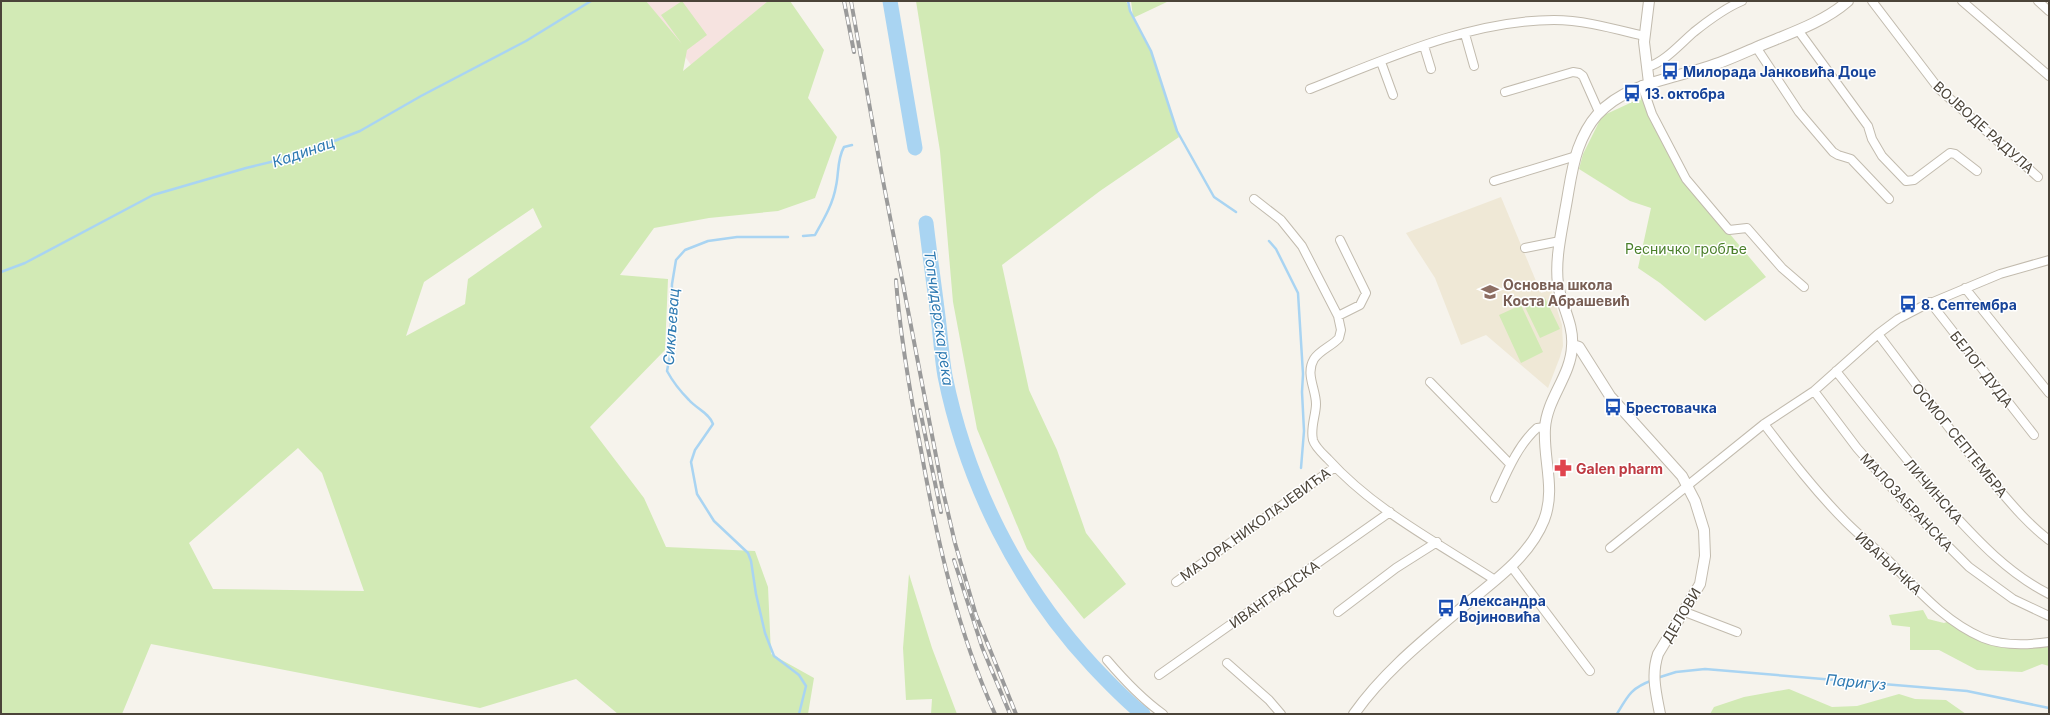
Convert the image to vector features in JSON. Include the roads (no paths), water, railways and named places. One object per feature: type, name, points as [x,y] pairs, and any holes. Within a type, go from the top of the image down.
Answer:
[{"type":"street","points":[[1649,1],[1644,36],[1647,67],[1646,84],[1652,114],[1686,178],[1729,230],[1747,228],[1782,268],[1804,287]]},
{"type":"street","points":[[1647,67],[1655,64],[1696,30],[1719,14],[1742,1]]},
{"type":"street","points":[[1354,714],[1391,670],[1420,642],[1511,566],[1538,534],[1547,508],[1550,485],[1545,427],[1549,404],[1569,364],[1573,344],[1571,328],[1558,283],[1557,267],[1560,241],[1576,156],[1583,137],[1599,112],[1616,99],[1646,84],[1711,66],[1820,20],[1848,1]]},
{"type":"street","name":"ВОЈВОДЕ РАДУЛА","points":[[1872,1],[1939,89],[2038,176]]},
{"type":"street","points":[[1962,1],[2049,76]]},
{"type":"street","points":[[2038,1],[2049,11]]},
{"type":"street","points":[[1310,89],[1424,46],[1496,26],[1553,20],[1597,25],[1644,36]]},
{"type":"street","points":[[1798,30],[1868,126],[1872,140],[1882,156],[1906,181],[1914,180],[1950,153],[1955,154],[1977,171]]},
{"type":"street","points":[[1465,34],[1474,66]]},
{"type":"street","points":[[1424,46],[1431,69]]},
{"type":"street","points":[[1756,47],[1778,82],[1809,124],[1833,152],[1850,159],[1889,199]]},
{"type":"street","points":[[1381,62],[1393,95]]},
{"type":"street","points":[[1505,92],[1573,72],[1579,73],[1583,76],[1599,112]]},
{"type":"street","points":[[1494,181],[1576,156]]},
{"type":"street","points":[[1254,199],[1280,220],[1295,236],[1338,316],[1341,330],[1339,338],[1316,356],[1310,371],[1311,386],[1316,403],[1312,432],[1313,441],[1335,467],[1355,486],[1390,512],[1495,580]]},
{"type":"street","points":[[1338,316],[1360,305],[1366,293],[1340,240]]},
{"type":"street","points":[[1525,248],[1560,241]]},
{"type":"street","points":[[1610,548],[1764,424],[1814,391],[1878,334],[1898,319],[1930,302],[2011,269],[2049,260]]},
{"type":"street","points":[[1965,288],[2049,393]]},
{"type":"street","name":"БЕЛОГ ДУДА","points":[[1930,302],[2034,435]]},
{"type":"street","name":"ОСМОГ СЕПТЕМБРА","points":[[1878,334],[1946,425],[1994,483],[2031,526],[2049,540]]},
{"type":"street","name":"ДЕЛОВИ","points":[[1573,344],[1579,347],[1610,396],[1660,449],[1688,484],[1704,530],[1705,556],[1700,584],[1685,612],[1658,654],[1654,677],[1655,691],[1660,714]]},
{"type":"street","name":"ЛИЧИНСКА","points":[[1836,372],[1888,437],[1973,535],[2005,564],[2030,583],[2049,594]]},
{"type":"street","points":[[1430,382],[1510,464]]},
{"type":"street","name":"МАЛОЗАБРАНСКА","points":[[1814,391],[1857,448],[1906,504],[1969,567],[2013,599],[2049,616]]},
{"type":"street","name":"ИВАЊИЧКА","points":[[1764,424],[1813,487],[1847,523],[1941,611],[1969,632],[1984,639],[2032,644],[2049,642]]},
{"type":"street","points":[[1494,498],[1510,464],[1534,431],[1537,428],[1545,427]]},
{"type":"street","name":"МАЈОРА НИКОЛАЈЕВИЋА","points":[[1176,582],[1335,467]]},
{"type":"street","name":"ИВАНГРАДСКА","points":[[1159,675],[1390,512]]},
{"type":"street","points":[[1338,612],[1396,568],[1437,542]]},
{"type":"street","points":[[1511,566],[1590,671]]},
{"type":"street","points":[[1685,612],[1737,632]]},
{"type":"street","points":[[1107,660],[1121,677],[1151,706],[1163,714]]},
{"type":"street","points":[[1228,662],[1269,700],[1281,714]]},
{"type":"waterway","name":"Кадинац","points":[[1,272],[25,263],[153,195],[246,168],[296,156],[360,131],[421,96],[526,41],[591,1]]},
{"type":"waterway","name":"Топчидерска река","points":[[890,1],[915,148]]},
{"type":"waterway","points":[[1128,1],[1130,11],[1151,51],[1177,131],[1214,197],[1236,212]]},
{"type":"waterway","name":"Сикљевац","points":[[803,236],[815,235],[822,223],[835,193],[839,161],[842,152],[844,147],[852,145]]},
{"type":"waterway","name":"Топчидерска река","points":[[926,223],[945,376],[967,455],[982,494],[999,531],[1041,602],[1066,635],[1093,666],[1123,697],[1143,714]]},
{"type":"waterway","name":"Сикљевац","points":[[788,237],[737,237],[708,241],[685,250],[676,260],[672,284],[670,355],[667,371],[674,383],[692,403],[709,417],[713,424],[695,450],[691,462],[697,494],[714,521],[748,553],[751,561],[756,594],[765,633],[774,656],[799,675],[806,686],[799,714]]},
{"type":"waterway","points":[[1269,241],[1276,249],[1298,293],[1303,374],[1302,392],[1304,431],[1301,468]]},
{"type":"waterway","name":"Паригуз","points":[[1657,678],[1676,672],[1705,669],[1967,691],[2049,708]]},
{"type":"waterway","name":"Паригуз","points":[[1617,714],[1624,702],[1635,689],[1653,680]]},
{"type":"railway","points":[[844,1],[854,52]]},
{"type":"railway","points":[[851,1],[880,165],[942,487],[955,543],[976,615],[1016,714]]},
{"type":"railway","points":[[896,280],[900,323],[909,386],[941,551],[959,617],[995,714]]},
{"type":"railway","points":[[920,410],[941,512]]},
{"type":"railway","points":[[954,560],[982,647],[1010,714]]},
{"type":"place","name":"Милорада Јанковића Доце","points":[[1670,71]]},
{"type":"place","name":"13. октобра","points":[[1632,93]]},
{"type":"place","name":"Основна школа Коста Абрашевић","points":[[1490,292]]},
{"type":"place","name":"8. Септембра","points":[[1908,304]]},
{"type":"place","name":"Брестовачка","points":[[1613,407]]},
{"type":"place","name":"Galen pharm","points":[[1563,468]]},
{"type":"place","name":"Александра Војиновића","points":[[1446,608]]},
{"type":"park label","name":"Ресничко гробље","points":[[1686,248]]}]
